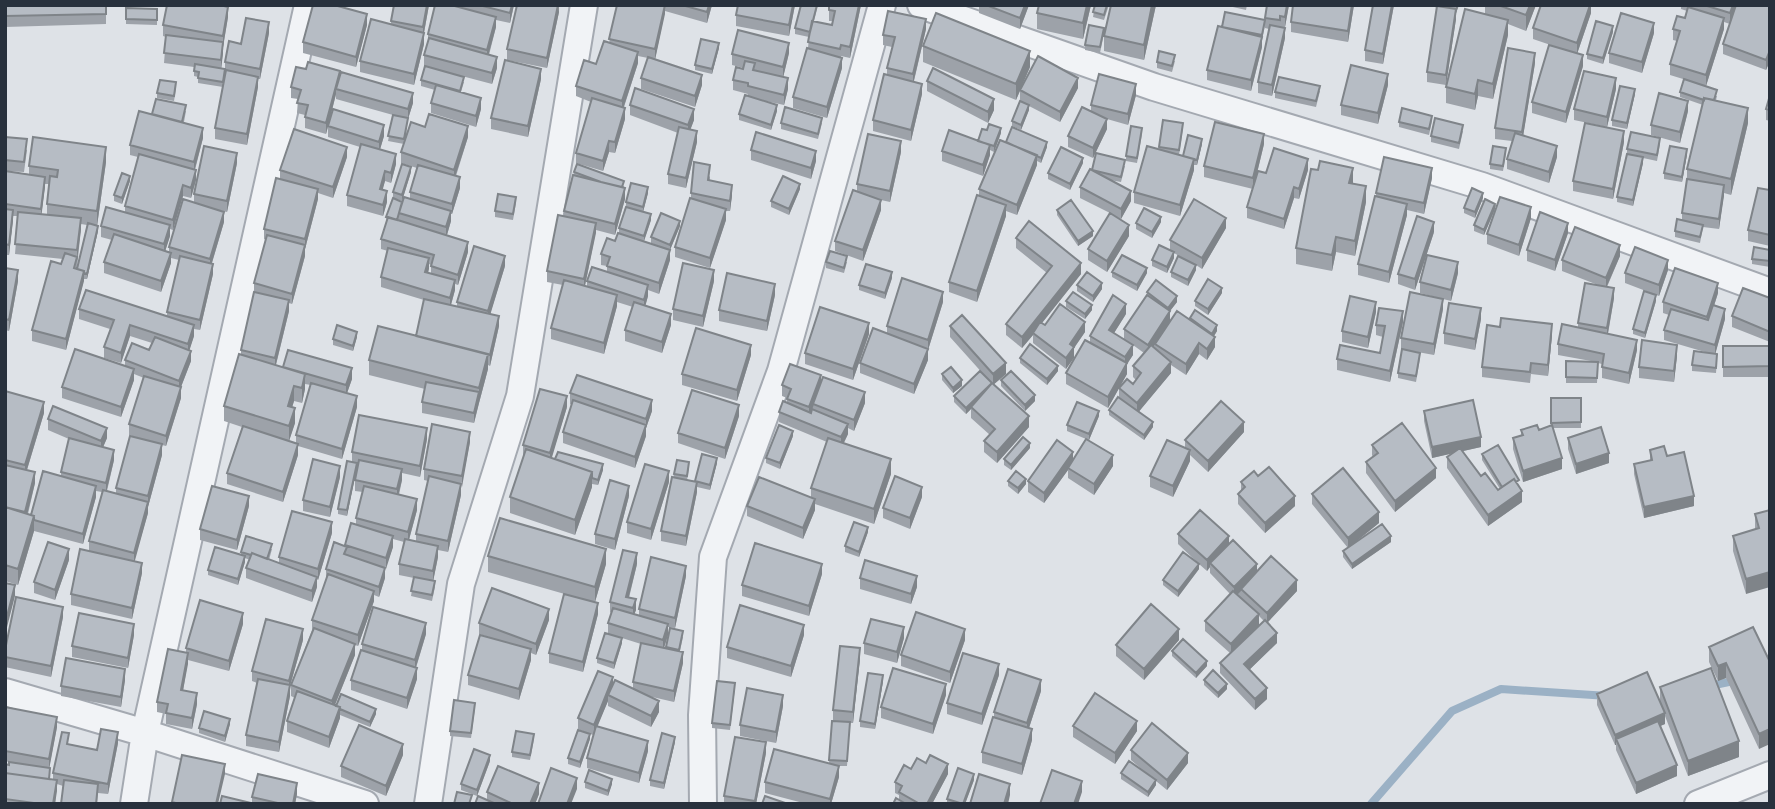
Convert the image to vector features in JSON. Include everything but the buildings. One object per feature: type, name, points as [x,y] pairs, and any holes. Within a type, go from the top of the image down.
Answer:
[{"type":"street","points":[[134,804],[145,733],[308,5]]},
{"type":"street","points":[[428,804],[461,584],[520,396],[583,5]]},
{"type":"street","points":[[703,804],[702,715],[713,557],[781,371],[882,5]]},
{"type":"street","points":[[921,5],[1154,87],[1482,186],[1770,292]]},
{"type":"street","points":[[5,692],[145,733],[365,804]]},
{"type":"street","points":[[1698,804],[1770,775]]},
{"type":"waterway","points":[[1710,686],[1738,680]]},
{"type":"waterway","points":[[1371,804],[1452,711],[1501,689],[1608,696]]}]
